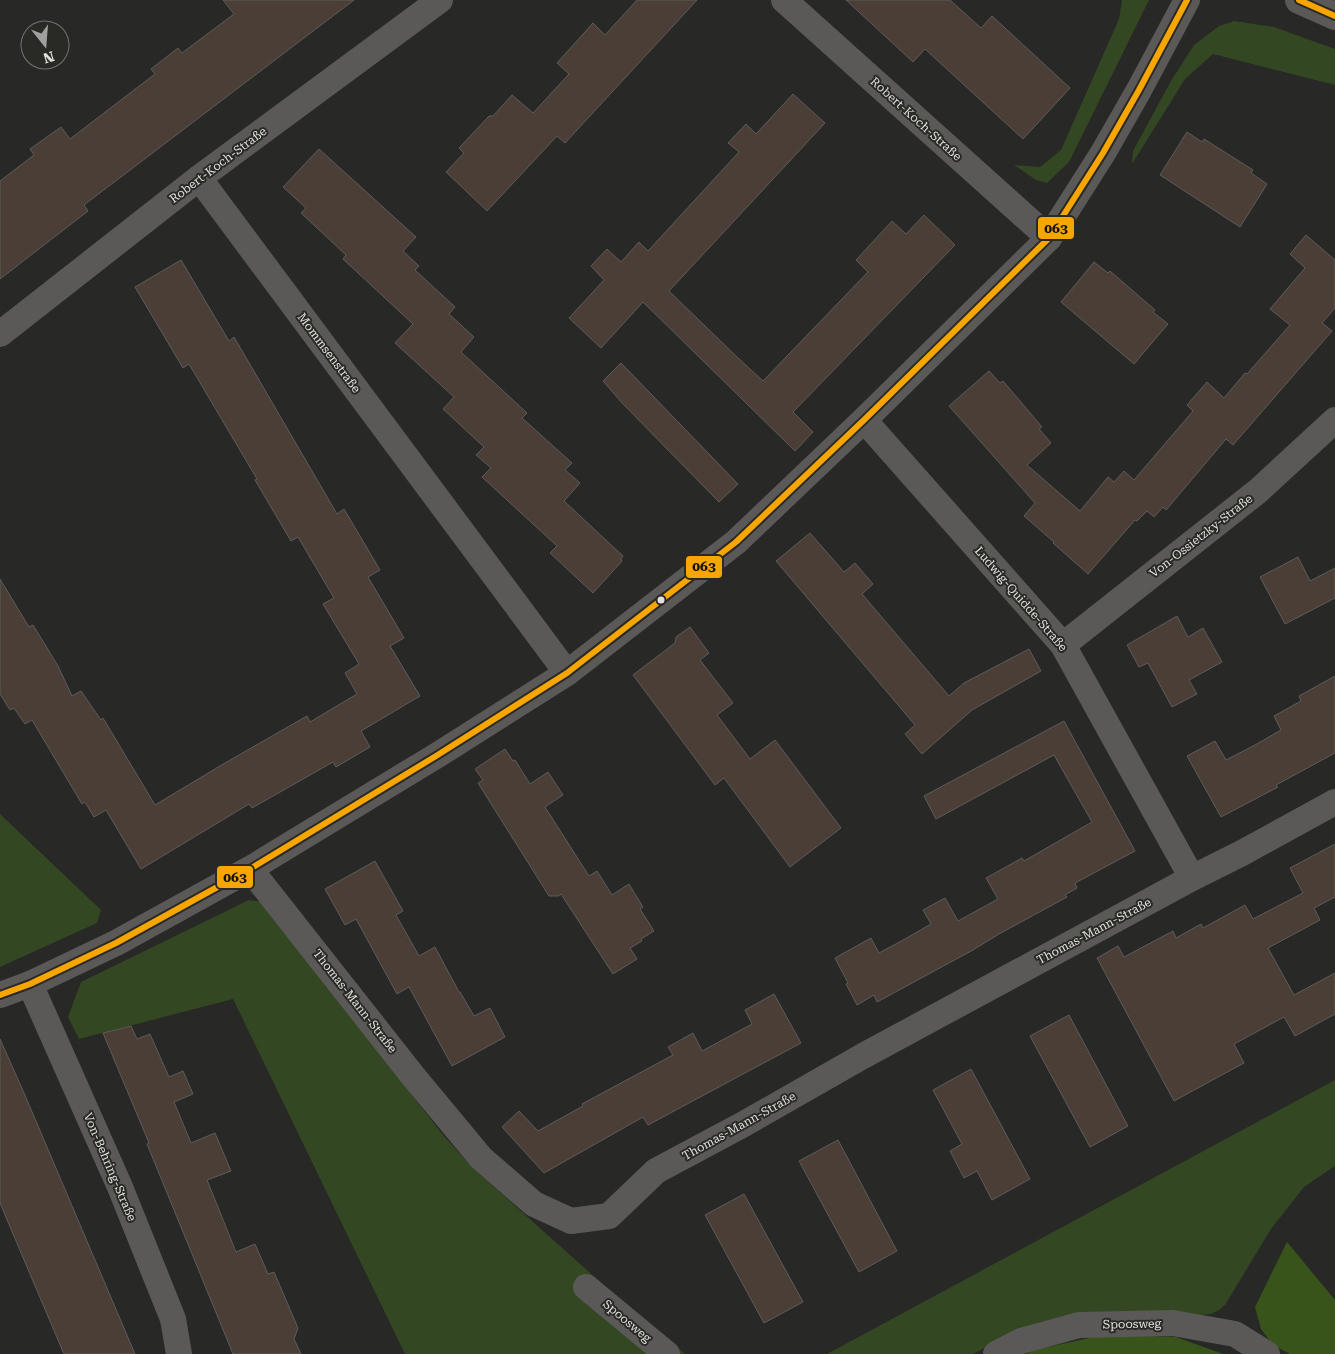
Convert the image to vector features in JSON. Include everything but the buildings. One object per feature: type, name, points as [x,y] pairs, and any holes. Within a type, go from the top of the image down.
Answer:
[{"type":"street","name":"Robert-Koch-Straße","points":[[0,334],[199,178],[440,0]]},
{"type":"street","name":"Robert-Koch-Straße","points":[[784,0],[1048,238]]},
{"type":"street","points":[[0,995],[30,984],[116,943],[250,869],[428,761],[567,673],[736,542],[864,420],[1048,238],[1107,145],[1187,0]]},
{"type":"street","points":[[1299,0],[1335,16]]},
{"type":"street","name":"Mommsenstraße","points":[[199,178],[567,673]]},
{"type":"street","name":"Ludwig-Quidde-Straße","points":[[864,420],[1063,645],[1192,878]]},
{"type":"street","name":"Von-Ossietzky-Straße","points":[[1063,645],[1258,491],[1335,420]]},
{"type":"street","name":"Thomas-Mann-Straße","points":[[250,869],[413,1076],[481,1158],[534,1204],[571,1221],[610,1216],[656,1171],[742,1125],[863,1056],[1335,802]]},
{"type":"street","name":"Von-Behring-Straße","points":[[30,984],[120,1188],[173,1319],[179,1354]]},
{"type":"street","name":"Spoosweg","points":[[586,1287],[667,1354]]},
{"type":"street","name":"Spoosweg","points":[[996,1354],[1021,1342],[1079,1325],[1173,1323],[1235,1334],[1267,1354]]},
{"type":"green space","points":[[1122,0],[1149,0],[1069,162],[1047,183],[1036,180],[1014,165],[1040,167],[1061,150],[1119,19]]},
{"type":"green space","points":[[1234,21],[1274,27],[1335,49],[1335,85],[1213,54],[1185,79],[1132,164],[1133,151],[1171,81],[1194,45],[1219,26]]},
{"type":"green space","points":[[0,814],[101,910],[97,923],[0,967]]},
{"type":"green space","points":[[249,900],[263,902],[443,1135],[474,1169],[598,1280],[685,1354],[405,1354],[233,999],[79,1039],[68,1017],[81,982]]},
{"type":"green space","points":[[1335,1080],[1335,1166],[1304,1187],[1271,1229],[1225,1305],[1219,1310],[1211,1314],[1013,1333],[973,1354],[827,1354]]},
{"type":"green space","points":[[1287,1242],[1335,1300],[1335,1354],[1290,1354],[1273,1345],[1261,1329],[1255,1307]]},
{"type":"green space","points":[[1103,1335],[1176,1337],[1223,1354],[1026,1354],[1034,1350]]},
{"type":"transit line","name":"063","points":[[0,995],[30,984],[116,943],[250,869],[436,756],[567,673],[736,542],[864,420],[1049,238],[1103,153],[1187,0]]},
{"type":"transit line","name":"063","points":[[1299,0],[1335,16]]}]
